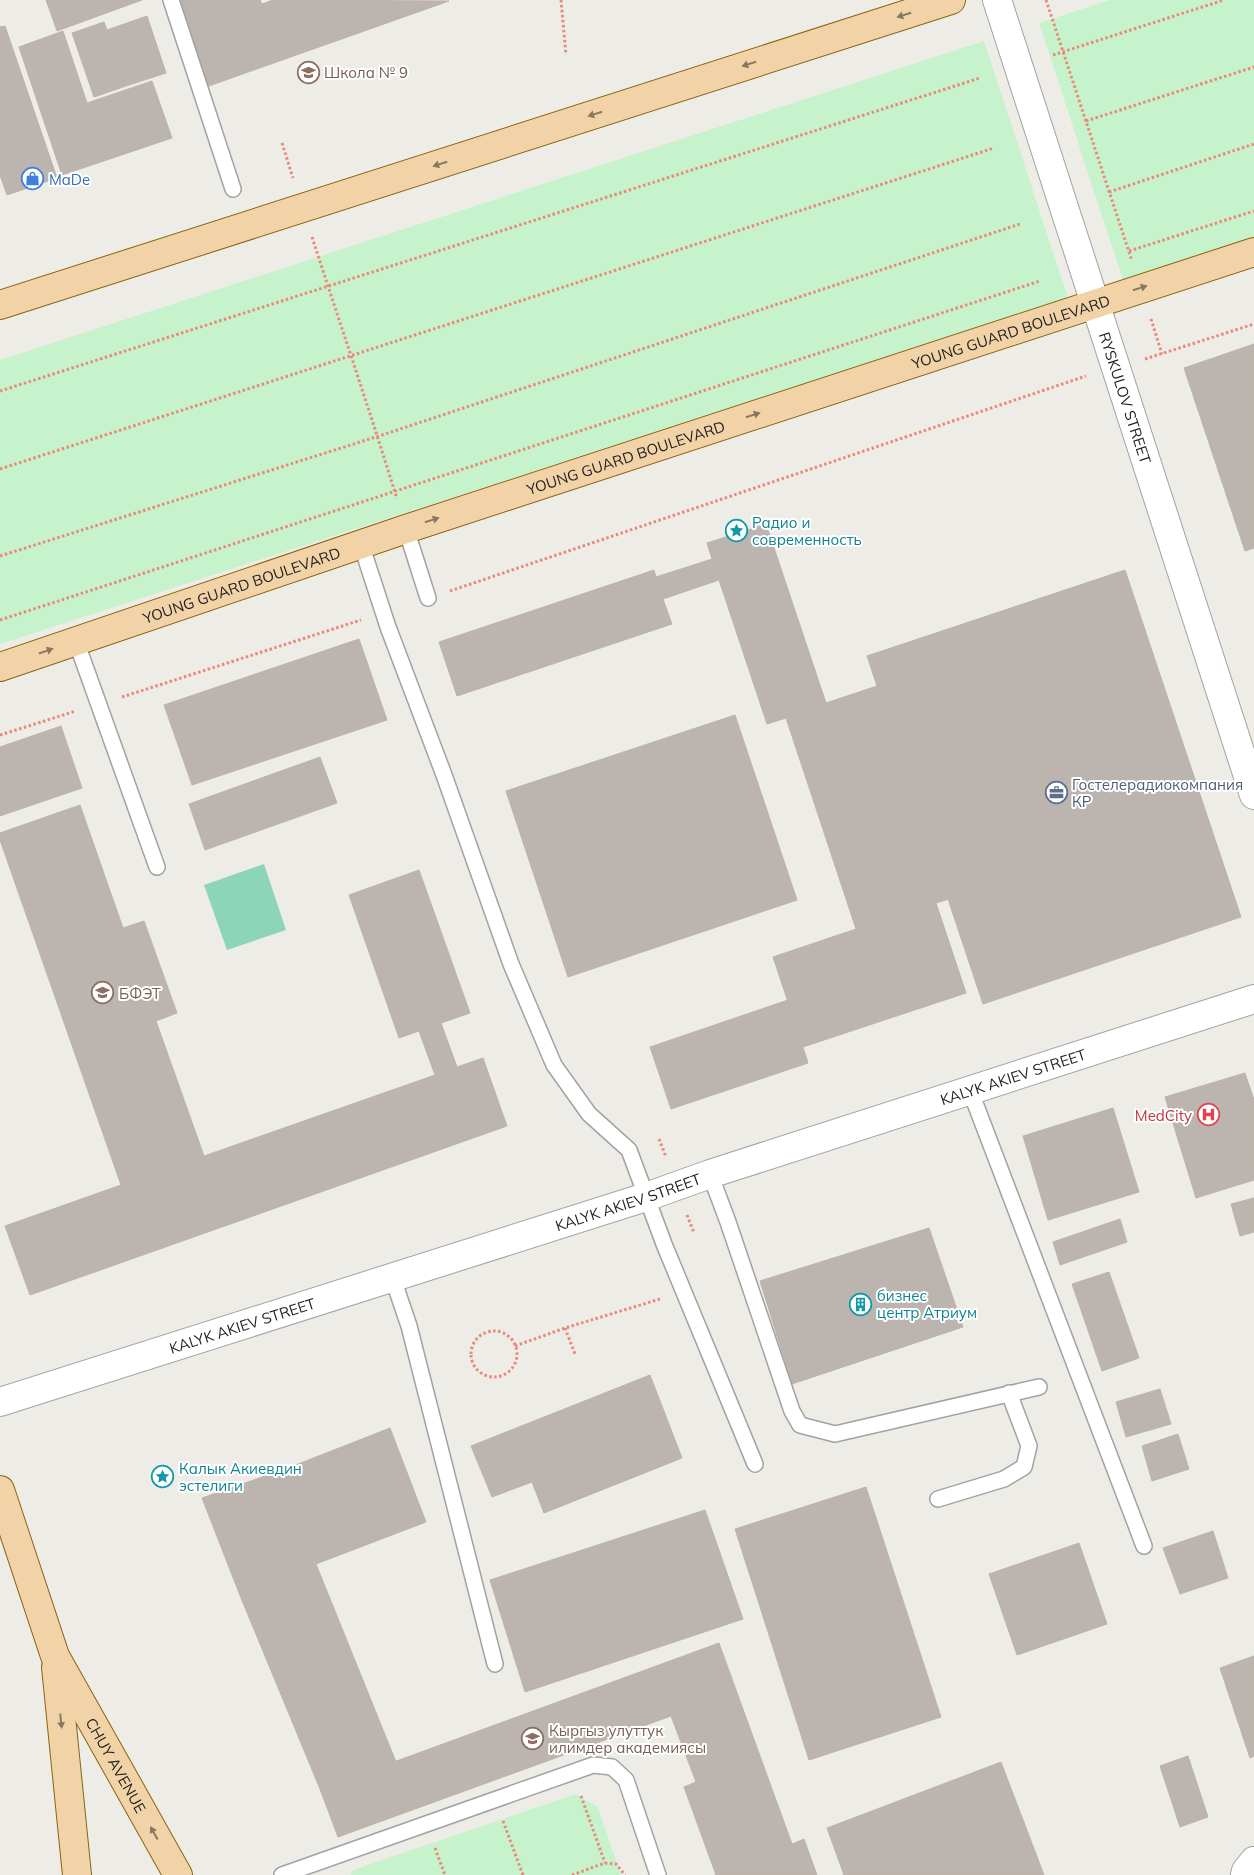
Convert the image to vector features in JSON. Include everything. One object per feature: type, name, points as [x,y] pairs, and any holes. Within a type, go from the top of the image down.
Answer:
[{"type":"main road","points":[[0,305],[951,0]]},
{"type":"main road","name":"YOUNG GUARD BOULEVARD","points":[[0,667],[406,529],[1254,252]]},
{"type":"main road","name":"CHUY AVENUE","points":[[0,1490],[55,1656],[178,1875]]},
{"type":"main road","name":"CHUY AVENUE","points":[[55,1656],[77,1875]]},
{"type":"street","name":"RYSKULOV STREET","points":[[997,0],[1254,795]]},
{"type":"street","name":"KALYK AKIEV STREET","points":[[0,1402],[392,1276],[646,1197],[710,1174],[1254,999]]},
{"type":"street","points":[[1245,1875],[1246,1870],[1254,1861]]},
{"type":"lane","points":[[172,0],[233,189]]},
{"type":"lane","points":[[406,529],[428,598]]},
{"type":"lane","points":[[361,544],[384,613],[511,964],[554,1065],[589,1114],[629,1150],[664,1244],[755,1464]]},
{"type":"lane","points":[[76,641],[157,867]]},
{"type":"lane","points":[[970,1090],[1144,1546]]},
{"type":"lane","points":[[710,1174],[792,1411],[800,1425],[835,1434],[1039,1386]]},
{"type":"lane","points":[[392,1276],[409,1326],[495,1664]]},
{"type":"lane","points":[[938,1499],[1004,1480],[1024,1467],[1029,1446],[1009,1393]]},
{"type":"lane","points":[[282,1875],[593,1765],[612,1767],[626,1780],[658,1875]]},
{"type":"path","points":[[561,0],[566,55]]},
{"type":"path","points":[[1046,0],[1162,354]]},
{"type":"path","points":[[1053,56],[1224,0]]},
{"type":"path","points":[[1086,121],[1254,67]]},
{"type":"path","points":[[0,391],[980,78]]},
{"type":"path","points":[[282,143],[350,355],[379,436],[406,529]]},
{"type":"path","points":[[1109,192],[1254,144]]},
{"type":"path","points":[[0,469],[994,148]]},
{"type":"path","points":[[1129,251],[1254,211]]},
{"type":"path","points":[[0,556],[379,436],[1020,224]]},
{"type":"path","points":[[0,620],[1040,281]]},
{"type":"path","points":[[428,598],[1116,367],[1254,324]]},
{"type":"path","points":[[0,735],[384,613]]},
{"type":"path","points":[[516,1346],[565,1328],[662,1298]]},
{"type":"path","points":[[565,1328],[575,1354]]},
{"type":"path","points":[[495,1331],[503,1333],[516,1346],[515,1364],[510,1371],[502,1376],[485,1376],[473,1364],[471,1354],[473,1346],[478,1337],[485,1333],[495,1331]]},
{"type":"path","points":[[572,1772],[605,1863]]},
{"type":"path","points":[[496,1799],[523,1875]]},
{"type":"path","points":[[572,1875],[605,1863],[616,1864],[625,1875]]},
{"type":"green space","points":[[1110,0],[1254,0],[1254,238],[1123,280],[1039,23]]},
{"type":"green space","points":[[984,41],[1068,298],[0,644],[0,360]]},
{"type":"green space","points":[[264,864],[286,930],[227,950],[204,885]]},
{"type":"green space","points":[[576,1794],[598,1807],[621,1875],[351,1875],[353,1870]]},
{"type":"building","points":[[46,0],[142,0],[57,31]]},
{"type":"building","points":[[175,0],[260,0],[262,4],[273,0],[449,1],[206,87]]},
{"type":"building","points":[[147,16],[166,73],[126,86],[107,30]]},
{"type":"building","points":[[104,22],[126,86],[94,97],[72,33]]},
{"type":"building","points":[[5,26],[57,178],[7,195],[0,175],[0,27]]},
{"type":"building","points":[[63,31],[87,103],[152,81],[172,138],[62,175],[19,47]]},
{"type":"building","points":[[1254,344],[1254,548],[1245,551],[1184,368]]},
{"type":"building","points":[[766,524],[826,703],[877,686],[949,899],[936,903],[966,993],[803,1047],[773,957],[856,929],[786,718],[767,724],[719,580],[663,599],[672,624],[457,696],[439,642],[654,570],[656,577],[712,559],[707,543]]},
{"type":"building","name":"Гостелерадиокомпания КР","points":[[1125,570],[1241,917],[983,1004],[867,656]]},
{"type":"building","points":[[359,639],[387,720],[192,785],[164,705]]},
{"type":"building","points":[[735,715],[797,900],[568,977],[506,791]]},
{"type":"building","points":[[61,726],[82,788],[0,816],[0,747]]},
{"type":"building","points":[[320,757],[337,803],[205,850],[189,804]]},
{"type":"building","points":[[80,805],[123,928],[144,921],[177,1013],[156,1021],[204,1156],[435,1075],[419,1031],[399,1038],[349,895],[419,870],[470,1013],[441,1023],[457,1067],[483,1058],[507,1126],[30,1295],[5,1226],[121,1185],[0,840],[0,833]]},
{"type":"building","points":[[788,1000],[808,1063],[671,1109],[650,1047]]},
{"type":"building","points":[[1245,1073],[1254,1100],[1254,1180],[1196,1198],[1165,1097]]},
{"type":"building","points":[[1113,1108],[1139,1192],[1048,1220],[1023,1136]]},
{"type":"building","points":[[1254,1198],[1254,1232],[1240,1236],[1231,1204]]},
{"type":"building","points":[[1120,1219],[1127,1242],[1060,1265],[1053,1242]]},
{"type":"building","name":"бизнес центр Атриум","points":[[929,1228],[963,1327],[792,1384],[760,1281]]},
{"type":"building","points":[[1109,1272],[1139,1358],[1102,1371],[1072,1284]]},
{"type":"building","points":[[650,1375],[682,1458],[544,1513],[532,1482],[492,1497],[471,1446]]},
{"type":"building","points":[[1160,1389],[1171,1424],[1126,1437],[1116,1402]]},
{"type":"building","points":[[390,1428],[426,1522],[316,1564],[396,1762],[320,1789],[202,1498],[288,1468]]},
{"type":"building","points":[[1178,1434],[1189,1469],[1152,1481],[1142,1446]]},
{"type":"building","points":[[866,1487],[941,1717],[809,1760],[735,1529]]},
{"type":"building","points":[[705,1510],[743,1619],[525,1692],[490,1580]]},
{"type":"building","points":[[1213,1531],[1228,1578],[1180,1594],[1163,1548]]},
{"type":"building","points":[[1079,1543],[1107,1624],[1017,1655],[989,1574]]},
{"type":"building","name":"Кыргыз улуттук илимдер академиясы","points":[[719,1643],[792,1844],[804,1839],[817,1875],[716,1875],[684,1787],[696,1782],[671,1716],[338,1837],[320,1789]]},
{"type":"building","points":[[1254,1656],[1254,1756],[1250,1758],[1220,1668]]},
{"type":"building","points":[[1188,1756],[1208,1817],[1180,1827],[1160,1766]]},
{"type":"building","points":[[1001,1762],[1044,1875],[844,1875],[827,1828]]},
{"type":"place","name":"Школа № 9","points":[[308,72]]},
{"type":"place","name":"MaDe","points":[[33,179]]},
{"type":"place","name":"Радио и современность","points":[[736,531]]},
{"type":"place","name":"Гостелерадиокомпания КР","points":[[1056,793]]},
{"type":"place","name":"БФЭТ","points":[[103,993]]},
{"type":"place","name":"MedCity","points":[[1208,1115]]},
{"type":"place","name":"бизнес центр Атриум","points":[[861,1304]]},
{"type":"place","name":"Калык Акиевдин эстелиги","points":[[163,1477]]},
{"type":"place","name":"Кыргыз улуттук илимдер академиясы","points":[[533,1739]]}]
